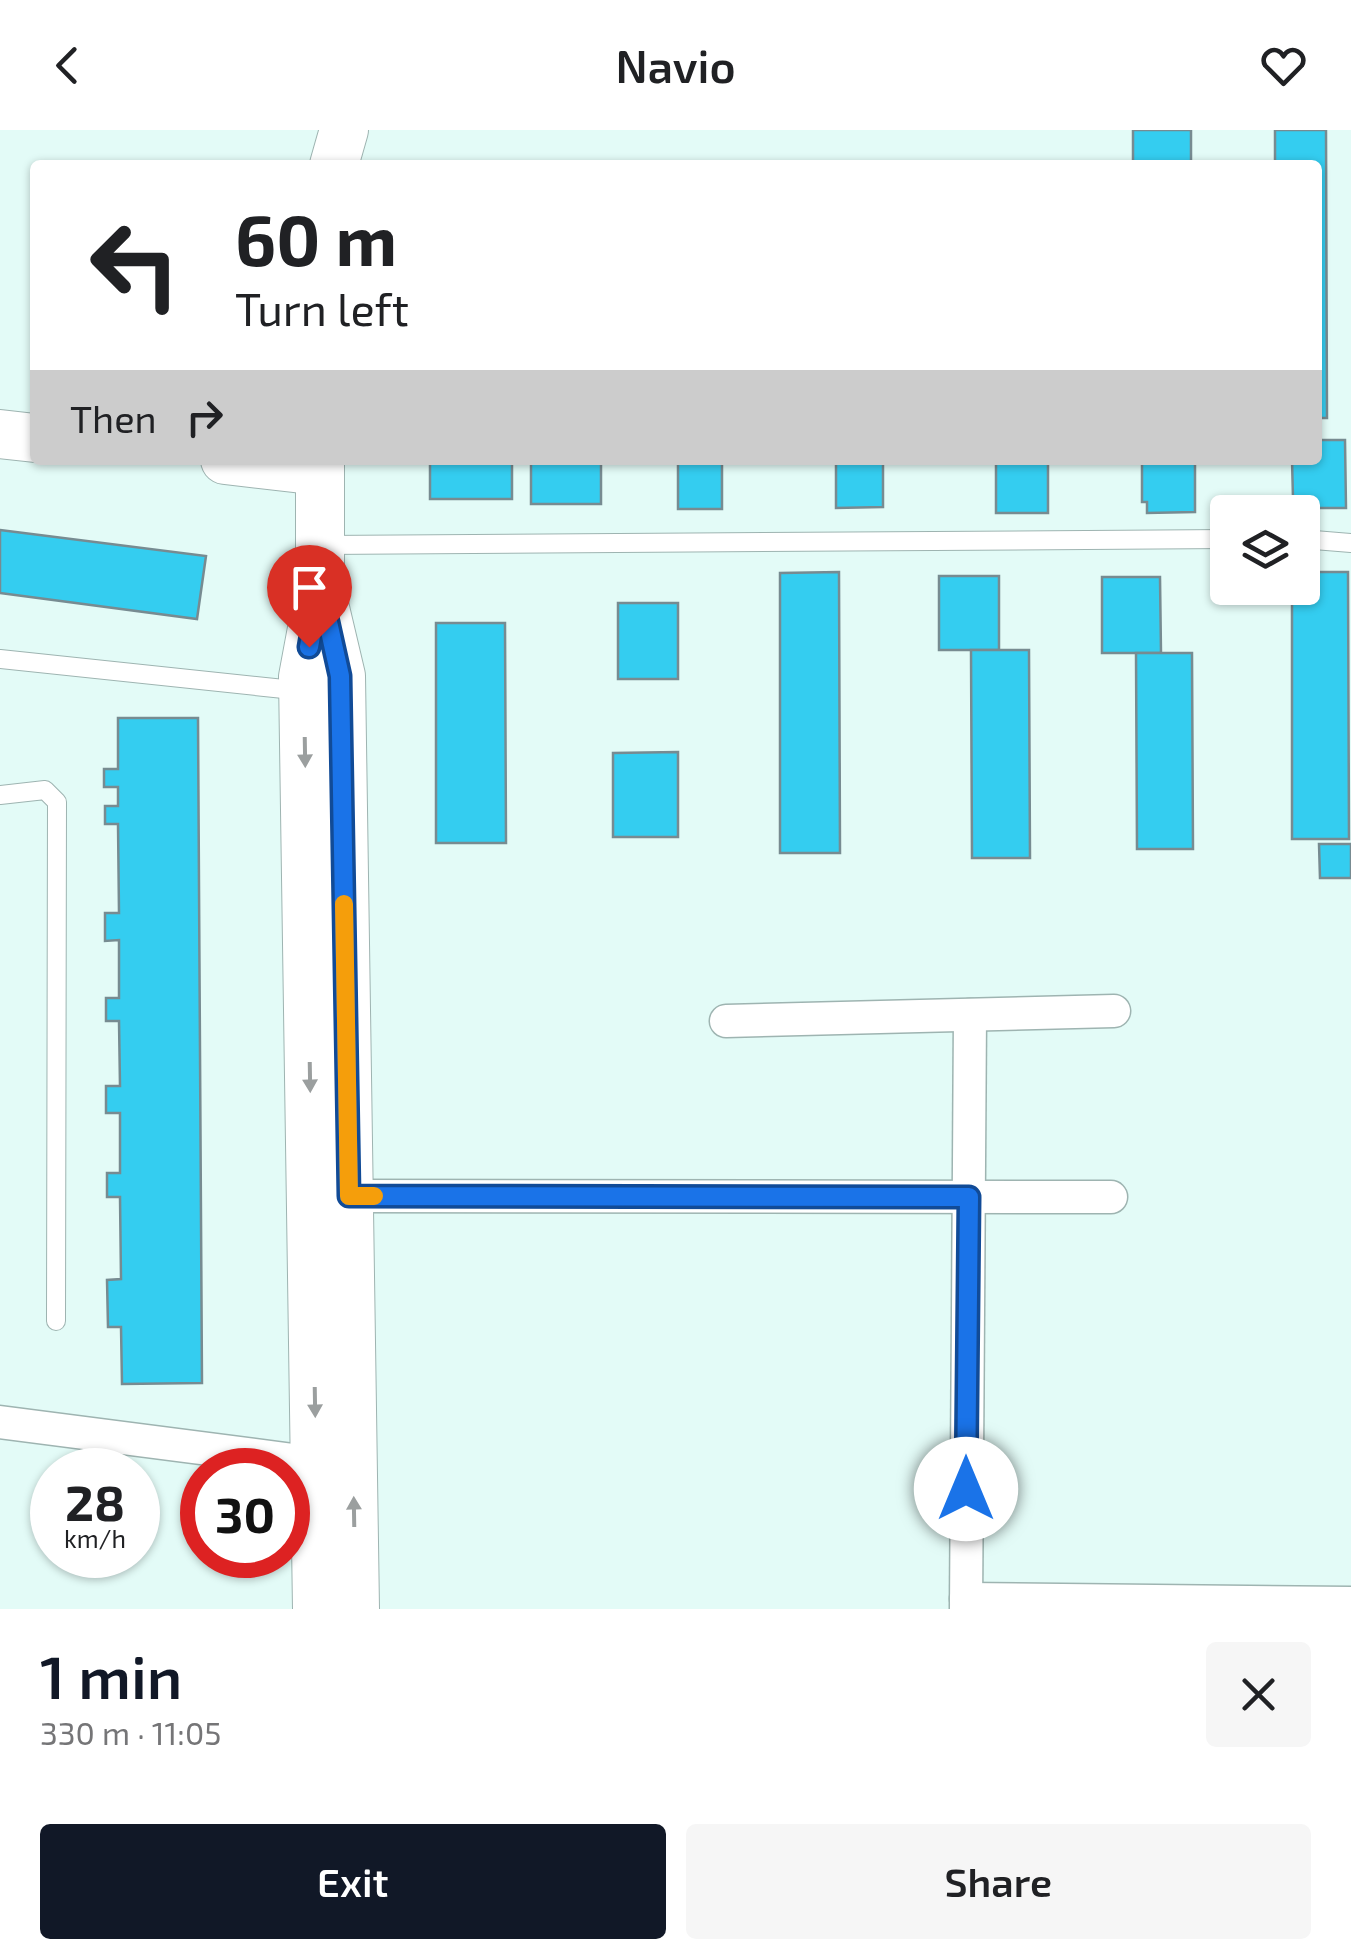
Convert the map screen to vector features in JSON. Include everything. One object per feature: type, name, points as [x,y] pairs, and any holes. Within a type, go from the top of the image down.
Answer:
[{"type":"main road","points":[[335,160],[344,130]]},
{"type":"main road","points":[[0,434],[30,437]]},
{"type":"main road","points":[[317,1609],[304,691],[320,566],[320,466]]},
{"type":"main road","points":[[320,566],[340,676],[355,1609]]},
{"type":"street","points":[[726,1021],[1114,1011]]},
{"type":"street","points":[[970,1015],[966,1604],[1351,1603]]},
{"type":"street","points":[[349,1196],[1111,1197]]},
{"type":"street","points":[[0,1422],[316,1463]]},
{"type":"lane","points":[[320,566],[1210,540]]},
{"type":"lane","points":[[1320,541],[1351,543]]},
{"type":"lane","points":[[0,659],[304,691]]},
{"type":"lane","points":[[0,795],[45,790],[57,802],[56,1321]]},
{"type":"building","points":[[1133,130],[1191,130],[1191,160],[1133,160]]},
{"type":"building","points":[[1275,130],[1326,130],[1327,418],[1322,418],[1322,160],[1275,160]]},
{"type":"building","points":[[1322,440],[1345,440],[1346,508],[1320,508],[1320,495],[1293,495],[1292,465],[1322,465]]},
{"type":"building","points":[[430,465],[512,465],[512,499],[430,499]]},
{"type":"building","points":[[531,465],[601,465],[601,504],[531,504]]},
{"type":"building","points":[[678,465],[722,465],[722,509],[678,509]]},
{"type":"building","points":[[836,465],[883,465],[883,507],[836,508]]},
{"type":"building","points":[[996,465],[1048,465],[1048,513],[996,513]]},
{"type":"building","points":[[1142,465],[1195,465],[1195,512],[1147,513],[1147,502],[1142,502]]},
{"type":"building","points":[[0,530],[206,556],[197,619],[0,593]]},
{"type":"building","points":[[839,572],[840,853],[780,853],[780,573]]},
{"type":"building","points":[[1320,572],[1348,572],[1349,839],[1292,839],[1292,605],[1320,605]]},
{"type":"building","points":[[939,576],[999,576],[999,650],[939,650]]},
{"type":"building","points":[[1102,577],[1160,577],[1161,653],[1102,653]]},
{"type":"building","points":[[618,603],[678,603],[678,679],[618,679]]},
{"type":"building","points":[[436,623],[505,623],[506,843],[436,843]]},
{"type":"building","points":[[971,650],[1029,650],[1030,858],[972,858]]},
{"type":"building","points":[[1136,653],[1192,653],[1193,849],[1137,849]]},
{"type":"building","points":[[118,718],[198,718],[202,1383],[122,1384],[121,1327],[108,1327],[107,1280],[121,1279],[120,1197],[107,1197],[107,1173],[120,1173],[120,1113],[106,1113],[106,1086],[120,1086],[119,1021],[106,1021],[106,998],[119,998],[119,940],[105,941],[105,913],[119,913],[118,824],[105,824],[105,806],[118,806],[118,787],[104,787],[104,769],[118,769]]},
{"type":"building","points":[[678,752],[678,837],[613,837],[613,753]]},
{"type":"building","points":[[1319,844],[1351,844],[1351,878],[1320,878]]},
{"type":"slow traffic","points":[[344,904],[349,1196],[374,1196]]},
{"type":"route","points":[[309,647],[320,586],[340,676],[349,1196],[969,1197],[966,1489]]}]
